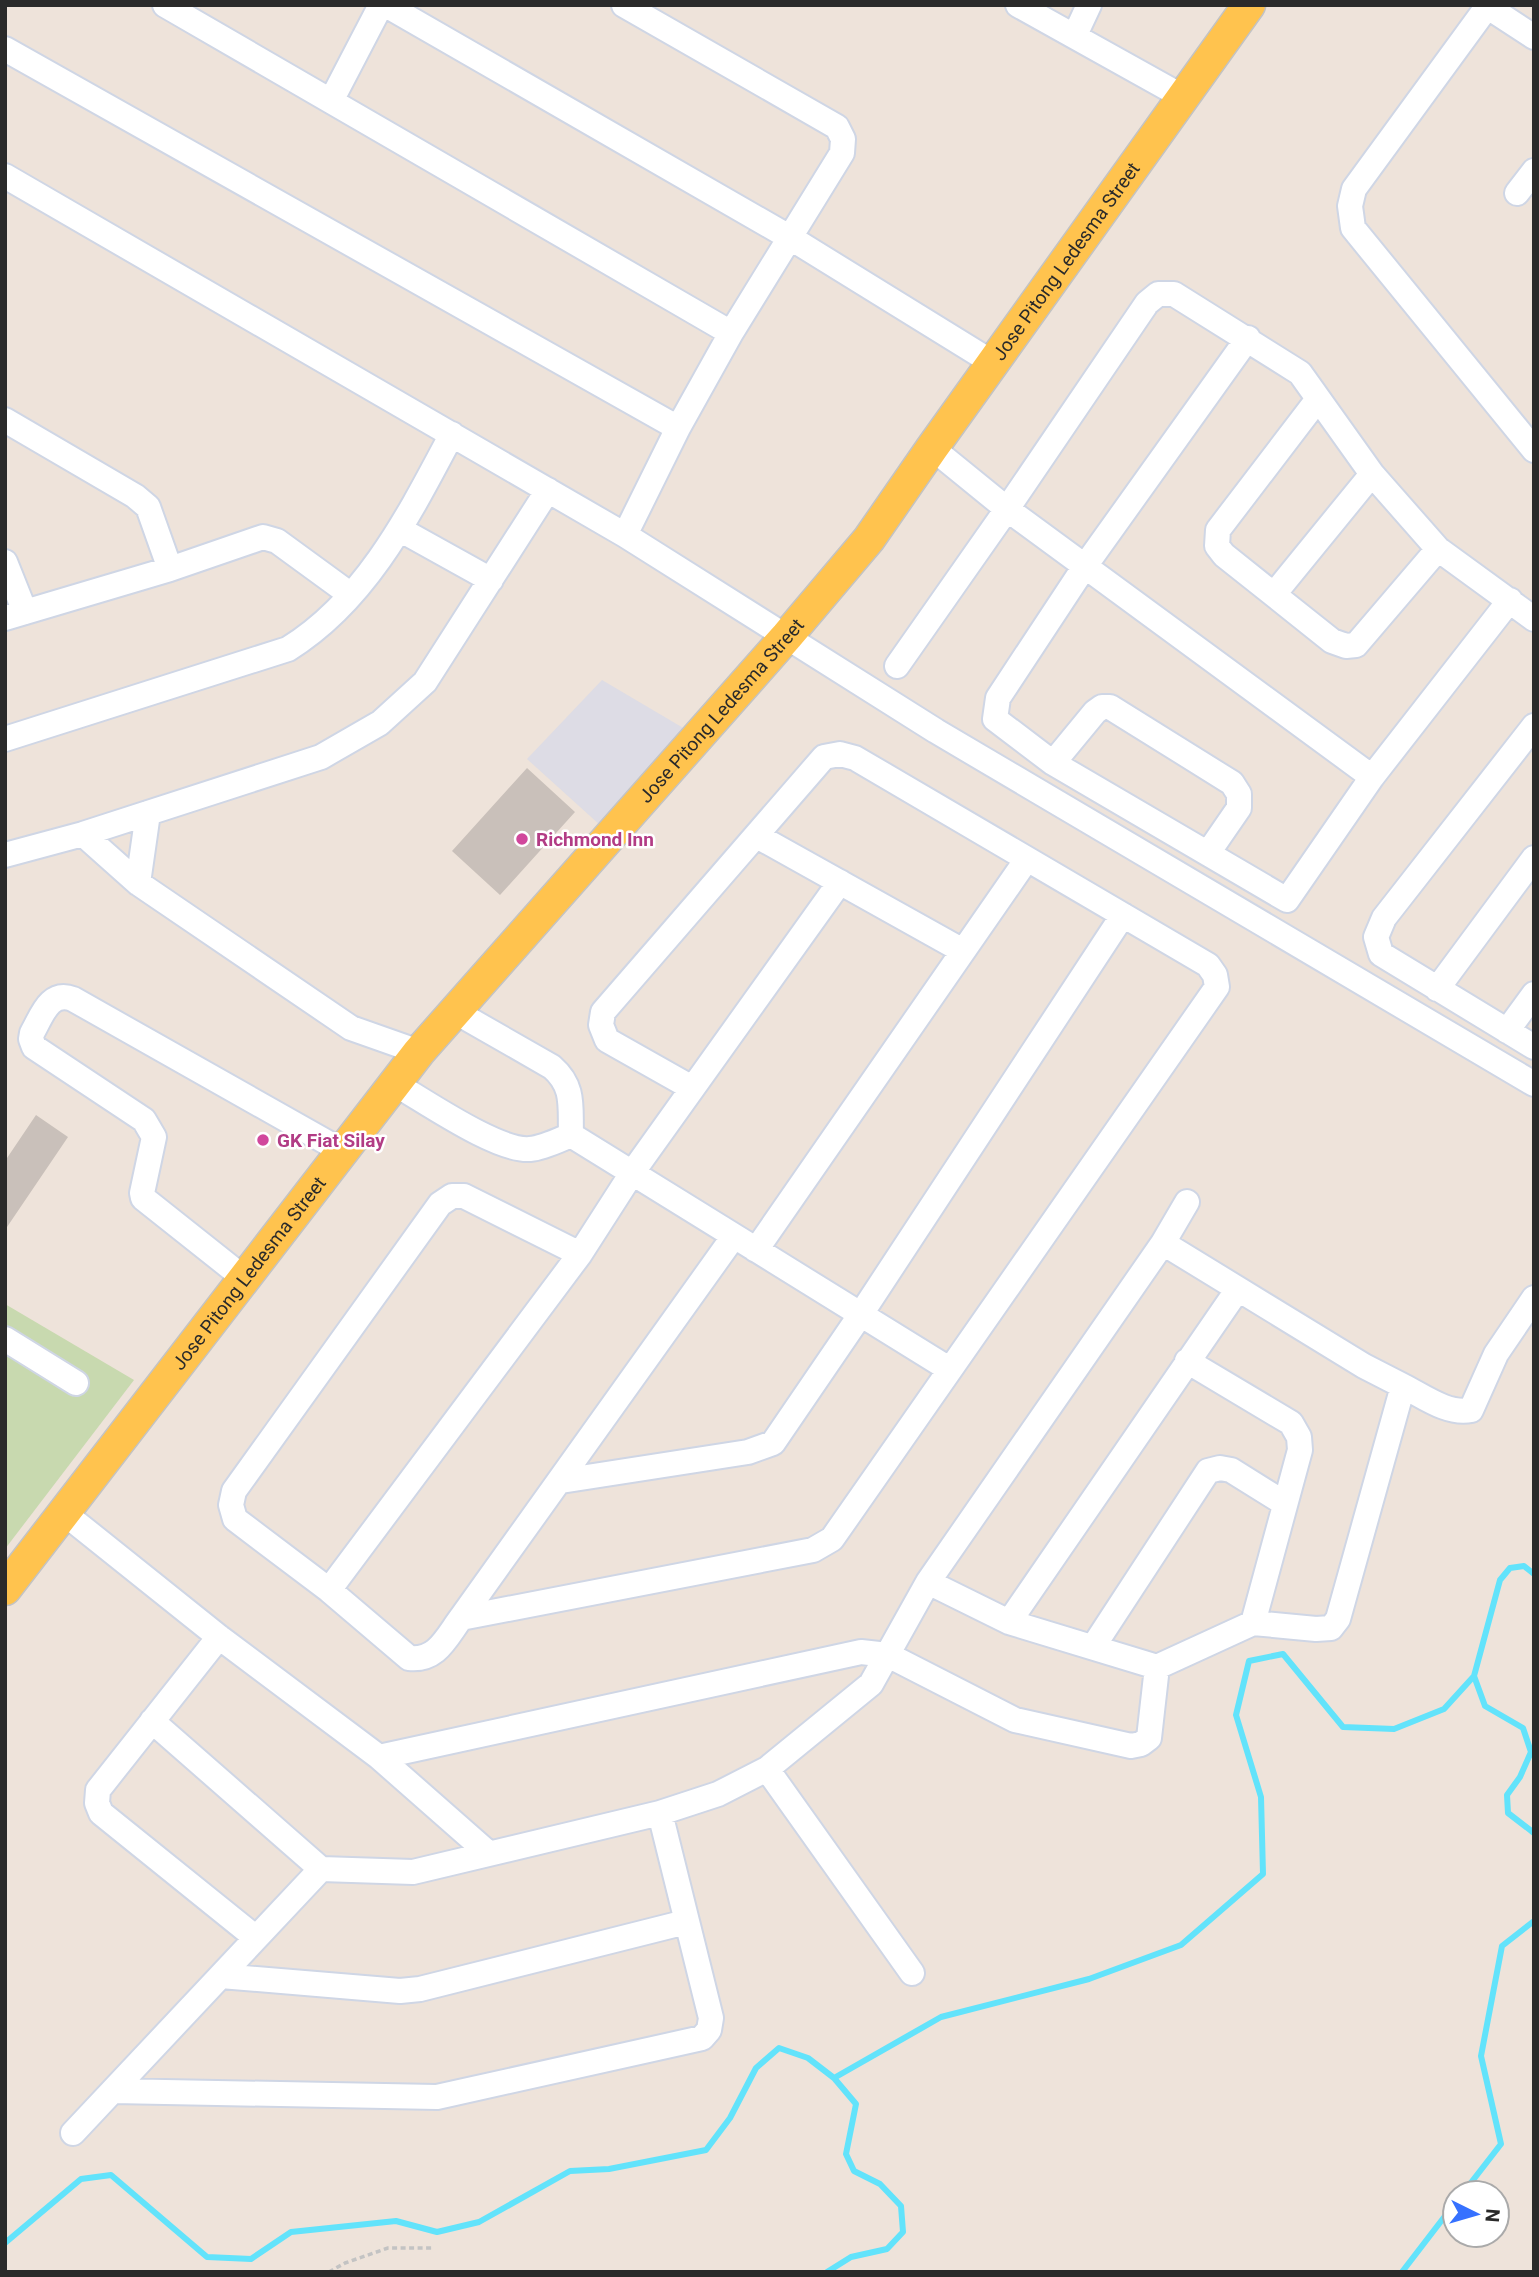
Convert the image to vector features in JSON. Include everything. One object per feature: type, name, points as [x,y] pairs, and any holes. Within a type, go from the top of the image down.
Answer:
[{"type":"main road","name":"Jose Pitong Ledesma Street","points":[[5,1589],[419,1052],[787,636],[869,539],[1249,5]]},
{"type":"street","points":[[165,5],[731,333]]},
{"type":"street","points":[[331,101],[384,5],[413,12],[789,237],[993,363]]},
{"type":"street","points":[[624,5],[837,127],[843,139],[842,153],[731,333],[678,428],[625,535]]},
{"type":"street","points":[[1018,5],[1185,98]]},
{"type":"street","points":[[1075,35],[1089,5]]},
{"type":"street","points":[[1534,37],[1486,6],[1354,189],[1350,206],[1353,228],[1534,450]]},
{"type":"street","points":[[5,49],[678,428]]},
{"type":"street","points":[[1517,193],[1534,171]]},
{"type":"street","points":[[5,176],[548,489],[936,731],[1534,1084]]},
{"type":"street","points":[[897,666],[1147,303],[1158,295],[1174,294],[1300,373],[1372,474],[1438,549],[1534,619]]},
{"type":"street","points":[[1248,338],[1085,566],[998,698],[995,719],[1054,763],[1287,900]]},
{"type":"street","points":[[1318,399],[1218,530],[1217,546],[1224,555],[1332,641],[1346,646],[1356,645],[1438,549]]},
{"type":"street","points":[[5,420],[135,496],[148,507],[170,569]]},
{"type":"street","points":[[5,739],[288,649],[303,639],[351,595],[401,530],[452,434]]},
{"type":"street","points":[[932,448],[1007,509],[1372,777]]},
{"type":"street","points":[[1275,593],[1372,474]]},
{"type":"street","points":[[6,851],[83,834],[321,757],[380,723],[425,682],[548,489]]},
{"type":"street","points":[[401,530],[491,580]]},
{"type":"street","points":[[5,562],[15,615],[170,569],[262,537],[277,541],[351,595]]},
{"type":"street","points":[[1268,927],[1372,777],[1510,600]]},
{"type":"street","points":[[1054,763],[1095,712],[1110,708],[1232,783],[1240,794],[1239,807],[1208,853]]},
{"type":"street","points":[[1534,726],[1384,918],[1376,937],[1381,954],[1534,1047]]},
{"type":"street","points":[[461,1618],[813,1550],[832,1539],[1217,987],[1215,975],[1208,965],[855,758],[840,754],[824,757],[603,1012],[601,1025],[607,1040],[692,1088]]},
{"type":"street","points":[[138,883],[148,813]]},
{"type":"street","points":[[83,834],[138,883],[351,1028],[419,1052]]},
{"type":"street","points":[[757,836],[963,951]]},
{"type":"street","points":[[1437,989],[1534,858]]},
{"type":"street","points":[[756,1250],[1027,859]]},
{"type":"street","points":[[329,1590],[580,1254],[632,1173],[840,882]]},
{"type":"street","points":[[561,1481],[748,1452],[773,1443],[1123,915]]},
{"type":"street","points":[[1507,1031],[1534,993]]},
{"type":"street","points":[[245,1279],[143,1198],[154,1137],[144,1120],[34,1047],[32,1033],[53,999],[63,995],[73,999],[342,1151]]},
{"type":"street","points":[[456,1012],[552,1067],[562,1076],[569,1089],[571,1135]]},
{"type":"street","points":[[395,1084],[489,1138],[510,1147],[531,1149],[571,1135]]},
{"type":"street","points":[[571,1135],[949,1368]]},
{"type":"street","points":[[580,1254],[464,1196],[452,1196],[440,1204],[234,1491],[231,1505],[235,1519],[329,1590],[409,1658],[421,1659],[432,1655],[461,1618],[734,1236]]},
{"type":"street","points":[[152,1721],[321,1869],[413,1872],[660,1813],[718,1794],[767,1769],[871,1684],[928,1581],[1163,1243],[1187,1202]]},
{"type":"street","points":[[1163,1243],[1364,1366],[1451,1410],[1462,1412],[1471,1410],[1496,1354],[1534,1298]]},
{"type":"street","points":[[1009,1622],[1238,1289]]},
{"type":"street","points":[[5,1339],[76,1383]]},
{"type":"street","points":[[1187,1361],[1291,1423],[1299,1437],[1300,1450],[1253,1623]]},
{"type":"street","points":[[928,1581],[1009,1622],[1157,1667],[1253,1623],[1331,1628],[1338,1619],[1403,1386]]},
{"type":"street","points":[[1093,1647],[1208,1471],[1220,1468],[1231,1470],[1284,1503]]},
{"type":"street","points":[[64,1513],[219,1637],[379,1757],[488,1852]]},
{"type":"street","points":[[219,1637],[98,1790],[97,1802],[101,1813],[256,1938]]},
{"type":"street","points":[[379,1757],[861,1652],[888,1655],[1015,1720],[1131,1746],[1141,1744],[1149,1738],[1157,1667]]},
{"type":"street","points":[[767,1769],[912,1973]]},
{"type":"street","points":[[113,2091],[437,2097],[702,2038],[709,2030],[711,2018],[660,1813]]},
{"type":"street","points":[[73,2133],[321,1869]]},
{"type":"street","points":[[221,1976],[400,1991],[420,1989],[686,1922]]},
{"type":"path","points":[[329,2272],[345,2263],[388,2248],[433,2248]]},
{"type":"shaded area","points":[[602,680],[685,729],[600,825],[527,759]]},
{"type":"green space","points":[[5,1304],[134,1380],[5,1549]]},
{"type":"building","points":[[527,768],[575,812],[500,895],[452,851]]},
{"type":"building","points":[[36,1115],[68,1137],[5,1230],[5,1161]]},
{"type":"waterway","points":[[1534,1574],[1524,1566],[1510,1568],[1500,1580],[1474,1676],[1485,1706],[1523,1728],[1531,1752],[1520,1777],[1507,1795],[1508,1813],[1534,1833]]},
{"type":"waterway","points":[[5,2243],[81,2179],[111,2175],[207,2257],[251,2259],[291,2232],[396,2221],[437,2232],[479,2222],[570,2171],[609,2169],[706,2150],[730,2118],[756,2068],[779,2048],[808,2058],[834,2078],[941,2017],[1089,1979],[1181,1945],[1263,1874],[1261,1797],[1236,1715],[1249,1661],[1283,1654],[1343,1727],[1394,1729],[1444,1709],[1474,1676]]},
{"type":"waterway","points":[[1474,2179],[1501,2144],[1481,2056],[1502,1946],[1534,1921]]},
{"type":"waterway","points":[[827,2272],[851,2257],[887,2249],[903,2232],[901,2206],[880,2184],[854,2171],[846,2154],[856,2104],[834,2078]]},
{"type":"waterway","points":[[1402,2272],[1441,2221]]},
{"type":"place","name":"Richmond Inn","points":[[522,839]]},
{"type":"place","name":"GK Fiat Silay","points":[[263,1140]]}]
